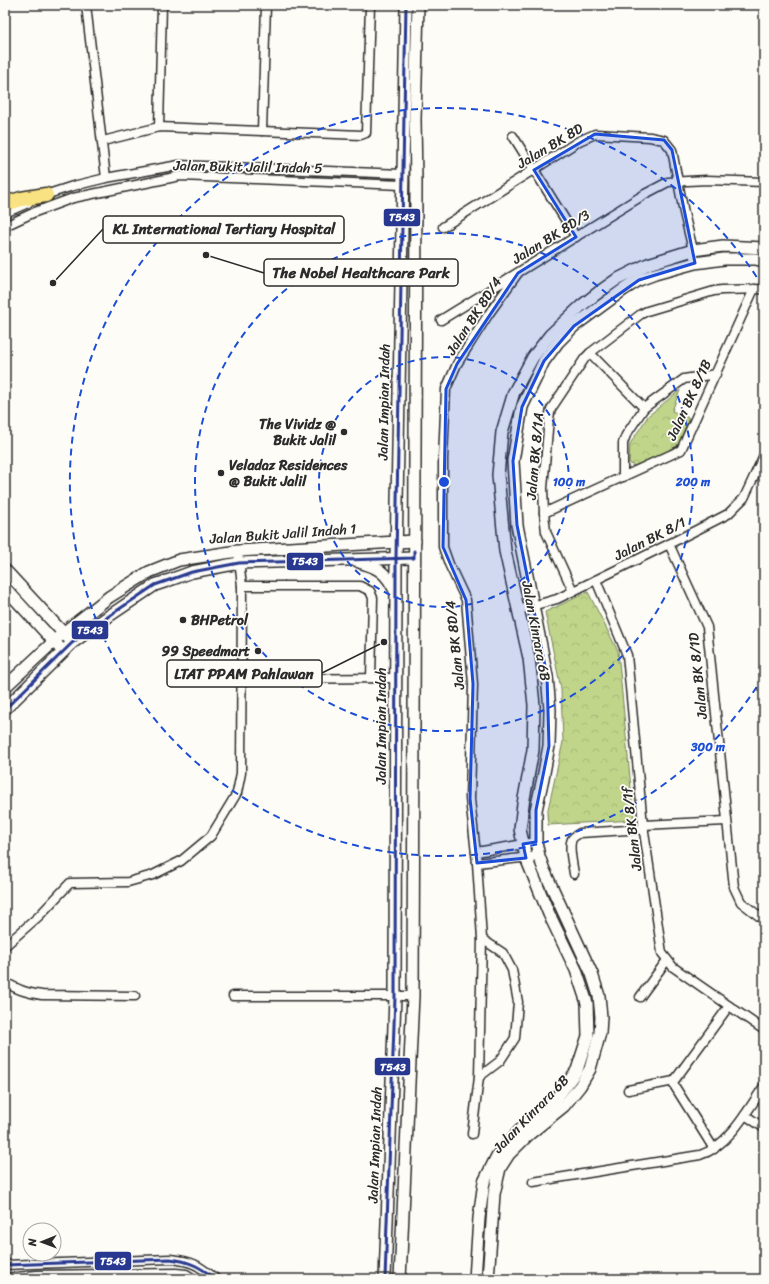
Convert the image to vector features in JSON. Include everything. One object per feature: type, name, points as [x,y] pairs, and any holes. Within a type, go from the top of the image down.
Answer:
[{"type":"highway","points":[[5,204],[21,199],[46,195]]},
{"type":"street","points":[[86,5],[103,141],[106,178]]},
{"type":"street","points":[[159,127],[162,5]]},
{"type":"street","points":[[262,131],[266,5]]},
{"type":"street","points":[[103,141],[159,127],[361,135],[366,133],[370,5]]},
{"type":"street","name":"Jalan Impian Indah","points":[[385,1279],[395,997],[396,541],[406,5]]},
{"type":"street","points":[[400,1279],[413,996],[415,119],[418,5]]},
{"type":"street","name":"Jalan BK 8D","points":[[443,227],[579,141],[595,134],[650,137],[664,140],[672,150],[684,213],[693,250]]},
{"type":"street","points":[[513,136],[576,236]]},
{"type":"street","name":"Jalan Bukit Jalil Indah 5","points":[[5,213],[46,195],[73,186],[106,178],[179,165],[402,180]]},
{"type":"street","name":"Jalan Bukit Jalil Indah 5","points":[[5,226],[35,212],[73,198],[180,176],[402,180]]},
{"type":"street","name":"Jalan BK 8D/3","points":[[441,320],[645,194],[668,182],[707,180],[764,182]]},
{"type":"street","name":"Jalan Kinrara 6B","points":[[475,1279],[479,1218],[484,1182],[497,1156],[523,1127],[556,1099],[577,1070],[588,1036],[587,1003],[583,990],[576,970],[549,914],[526,858],[520,830],[523,804],[533,750],[534,705],[529,658],[505,551],[498,475],[502,432],[514,392],[533,357],[550,335],[581,306],[616,280],[662,259],[693,250],[723,246],[764,248]]},
{"type":"street","points":[[693,250],[695,263]]},
{"type":"street","name":"Jalan Kinrara 6B","points":[[488,1279],[494,1194],[500,1168],[509,1154],[528,1135],[564,1106],[580,1086],[590,1069],[600,1034],[599,996],[592,974],[539,856],[536,842],[536,810],[549,746],[550,710],[547,676],[516,525],[512,461],[522,407],[544,361],[558,342],[574,326],[617,294],[639,280],[695,263],[724,259],[755,259],[764,261]]},
{"type":"street","name":"Jalan BK 8D/4","points":[[472,1134],[480,1077],[482,939],[476,852],[470,799],[473,684],[466,600],[449,564],[444,547],[443,459],[446,389],[457,364],[488,315],[518,273]]},
{"type":"street","name":"Jalan BK 8/1B","points":[[544,513],[681,450],[754,289]]},
{"type":"street","name":"Jalan BK 8/1A","points":[[573,591],[546,532],[543,488],[551,410],[585,358],[641,314],[714,291],[764,289]]},
{"type":"street","points":[[590,353],[644,408]]},
{"type":"street","points":[[623,476],[622,443],[644,408],[684,379],[716,374]]},
{"type":"street","name":"Jalan BK 8/1","points":[[518,610],[557,599],[728,514],[744,498],[764,455]]},
{"type":"street","name":"Jalan Bukit Jalil Indah 1","points":[[5,687],[63,633],[109,597],[149,572],[179,560],[238,551],[414,541]]},
{"type":"street","name":"Jalan BK 8/1D","points":[[669,544],[707,627],[734,887],[741,902],[764,920]]},
{"type":"street","points":[[5,946],[39,916],[70,883],[128,882],[153,875],[181,861],[211,836],[237,793],[241,773],[242,679],[242,586],[238,551]]},
{"type":"street","name":"Jalan Bukit Jalil Indah 1","points":[[5,709],[72,643],[156,585],[192,572],[240,564],[350,559],[414,558]]},
{"type":"street","points":[[350,559],[378,568],[390,580],[396,593]]},
{"type":"street","points":[[5,570],[72,643]]},
{"type":"street","name":"Jalan BK 8/1f","points":[[596,580],[627,654],[644,827],[662,953],[673,967],[764,1030]]},
{"type":"street","points":[[242,586],[360,586],[370,591],[373,598],[371,678]]},
{"type":"street","points":[[5,588],[63,652]]},
{"type":"street","points":[[242,679],[396,678]]},
{"type":"street","points":[[574,874],[571,840],[580,833],[726,821]]},
{"type":"street","points":[[476,852],[536,842]]},
{"type":"street","points":[[477,864],[539,856]]},
{"type":"street","points":[[480,1077],[500,1061],[515,1038],[518,1002],[512,970],[503,953],[482,939]]},
{"type":"street","points":[[640,997],[667,960]]},
{"type":"street","points":[[5,982],[18,990],[30,994],[135,996]]},
{"type":"street","points":[[232,996],[413,996]]},
{"type":"street","points":[[628,1090],[674,1081],[729,1006]]},
{"type":"street","points":[[672,1082],[714,1149]]},
{"type":"street","points":[[533,1182],[700,1156],[714,1149],[724,1141],[745,1116],[764,1086]]},
{"type":"street","points":[[745,1116],[764,1128]]},
{"type":"street","points":[[5,1265],[170,1258],[186,1261],[200,1267],[216,1279]]},
{"type":"street","points":[[5,1278],[37,1275],[176,1273],[186,1274],[194,1279]]},
{"type":"highlighted area","points":[[595,134],[664,140],[672,150],[695,263],[639,280],[574,326],[544,361],[522,407],[513,461],[517,525],[547,676],[549,746],[536,810],[536,842],[523,844],[526,858],[477,863],[470,799],[473,684],[466,600],[443,547],[446,389],[457,364],[518,273],[576,237],[534,170]]},
{"type":"green space","points":[[680,390],[672,411],[689,418],[677,448],[634,466],[629,463],[630,444],[648,416]]},
{"type":"green space","points":[[588,592],[618,651],[634,820],[548,825],[547,814],[563,742],[561,689],[545,612]]},
{"type":"transit line","name":"T543","points":[[385,1279],[395,997],[396,558],[406,5]]},
{"type":"transit line","name":"T543","points":[[5,709],[72,643],[155,585],[192,572],[239,563],[414,558],[414,551]]},
{"type":"transit line","name":"T543","points":[[5,1265],[170,1259],[183,1261],[194,1265],[216,1279]]},
{"type":"place","name":"The Nobel Healthcare Park","points":[[206,255]]},
{"type":"place","name":"KL International Tertiary Hospital","points":[[53,283]]},
{"type":"place","name":"The Vividz @ Bukit Jalil","points":[[344,432]]},
{"type":"place","name":"Veladaz Residences @ Bukit Jalil","points":[[221,473]]},
{"type":"place","name":"BHPetrol","points":[[183,620]]},
{"type":"place","name":"LTAT PPAM Pahlawan","points":[[384,642]]},
{"type":"place","name":"99 Speedmart","points":[[258,651]]}]
